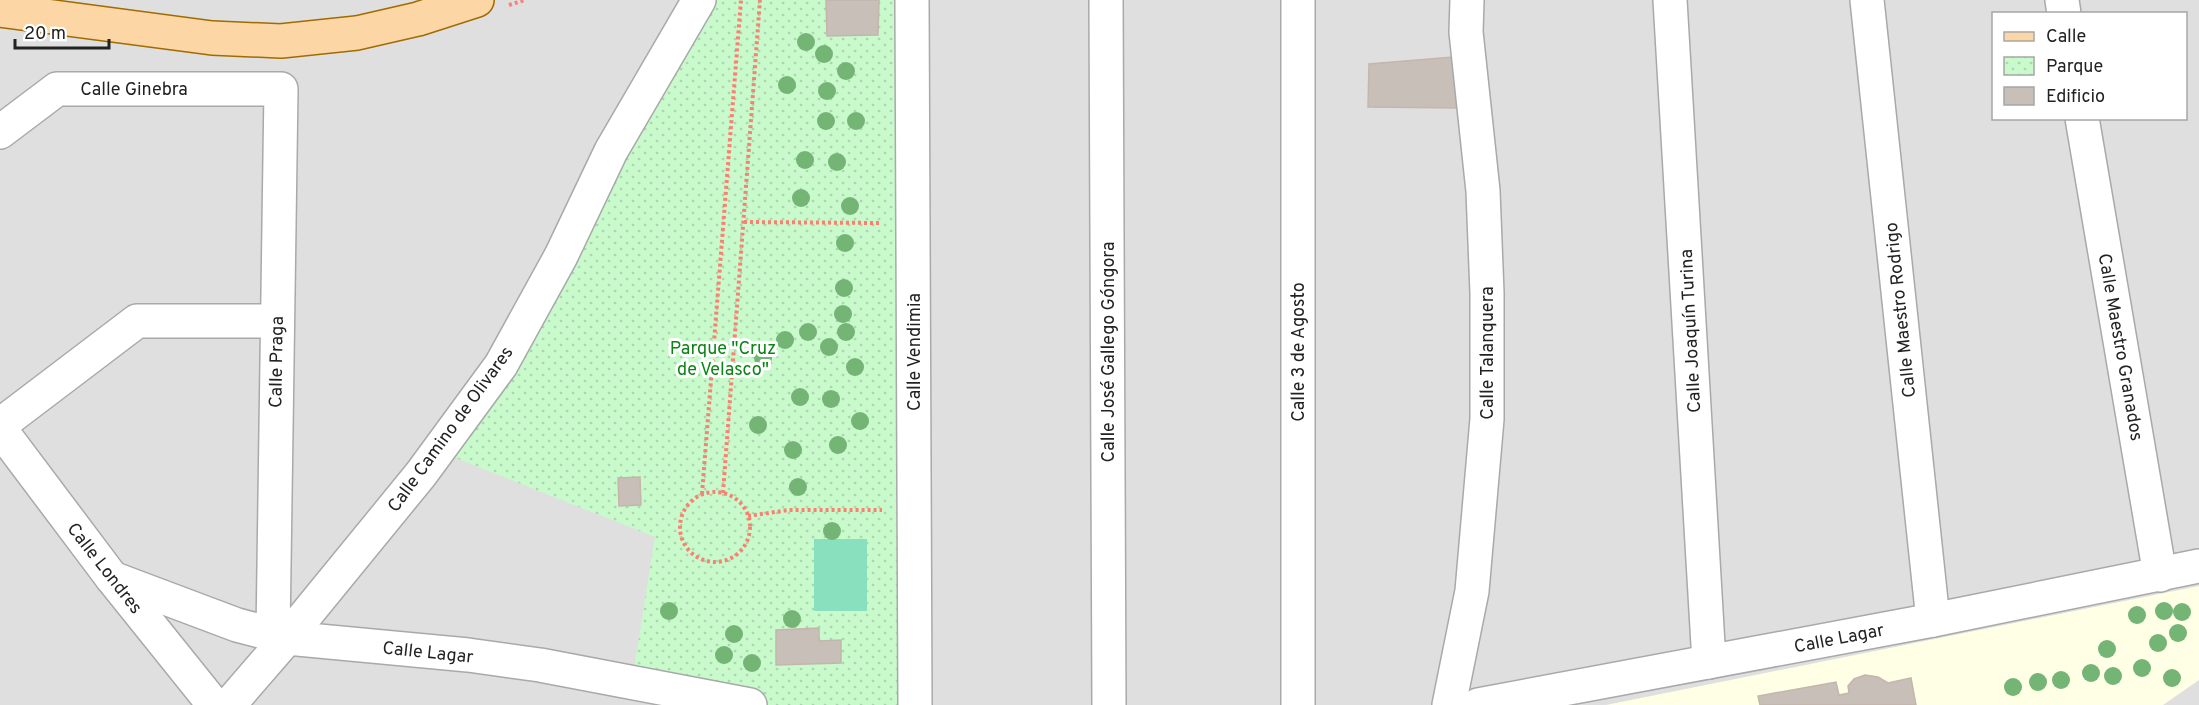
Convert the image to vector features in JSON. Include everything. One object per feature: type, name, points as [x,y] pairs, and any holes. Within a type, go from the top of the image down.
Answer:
[{"type":"main road","points":[[0,10],[212,38],[281,41],[357,33],[418,19],[477,0]]},
{"type":"street","name":"Calle Camino de Olivares","points":[[229,705],[280,636],[421,474],[501,365],[561,256],[611,152],[699,0]]},
{"type":"street","name":"Calle Vendimia","points":[[912,0],[915,705]]},
{"type":"street","name":"Calle José Gallego Góngora","points":[[1106,0],[1109,705]]},
{"type":"street","name":"Calle 3 de Agosto","points":[[1298,0],[1298,705]]},
{"type":"street","name":"Calle Talanquera","points":[[1449,705],[1472,591],[1487,419],[1487,293],[1483,191],[1466,32],[1467,0]]},
{"type":"street","name":"Calle Joaquín Turina","points":[[1670,0],[1709,662]]},
{"type":"street","name":"Calle Maestro Rodrigo","points":[[1866,0],[1933,620]]},
{"type":"street","name":"Calle Ginebra","points":[[0,132],[57,89],[281,89]]},
{"type":"street","name":"Calle Praga","points":[[280,636],[277,321],[281,89]]},
{"type":"street","name":"Calle Maestro Granados","points":[[2082,120],[2160,574]]},
{"type":"street","points":[[0,427],[137,321],[277,321]]},
{"type":"street","name":"Calle Londres","points":[[0,427],[112,579],[214,705]]},
{"type":"street","name":"Calle Lagar","points":[[1478,705],[1933,620],[2199,567]]},
{"type":"street","name":"Calle Lagar","points":[[112,579],[237,625],[280,636],[540,665],[750,705]]},
{"type":"path","points":[[702,494],[741,0]]},
{"type":"path","points":[[723,493],[760,0]]},
{"type":"path","points":[[744,222],[913,223]]},
{"type":"path","points":[[723,493],[733,497],[742,505],[748,516],[750,528],[741,550],[720,561],[708,561],[697,557],[683,540],[680,530],[685,509],[692,500],[702,494],[723,493]]},
{"type":"path","points":[[748,516],[789,510],[914,509]]},
{"type":"shaded area","points":[[0,0],[2199,0],[2199,705],[0,705]]},
{"type":"shaded area","points":[[2199,586],[2199,680],[2163,705],[1606,705]]},
{"type":"green space","name":"Parque \"Cruz de Velasco\"","points":[[699,0],[912,0],[915,705],[750,705],[632,681],[655,537],[438,451]]},
{"type":"green space","points":[[814,539],[867,539],[867,611],[814,611]]},
{"type":"building","points":[[826,0],[879,0],[878,35],[827,36]]},
{"type":"building","points":[[1453,57],[1457,108],[1368,107],[1369,64]]},
{"type":"building","points":[[640,477],[641,505],[619,506],[618,478]]},
{"type":"building","points":[[819,628],[819,641],[841,640],[841,663],[776,665],[776,630]]},
{"type":"building","points":[[1865,675],[1878,677],[1888,683],[1911,678],[1916,705],[1760,705],[1758,696],[1836,682],[1839,695],[1849,693],[1848,686],[1854,679]]}]
